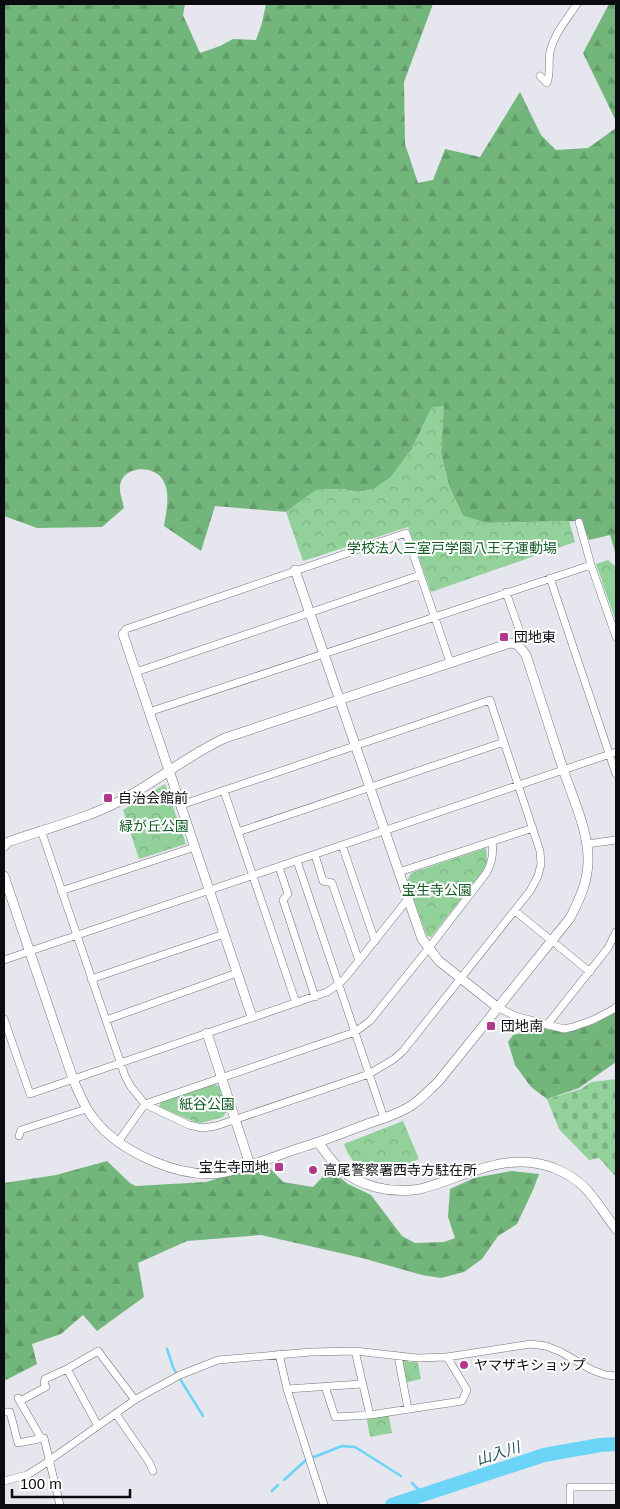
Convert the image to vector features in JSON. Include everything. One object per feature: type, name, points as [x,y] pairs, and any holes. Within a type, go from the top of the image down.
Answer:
[{"type":"street","points":[[540,76],[548,83],[550,76],[548,68],[550,52],[555,38],[577,4]]},
{"type":"street","points":[[579,522],[591,565],[616,638]]},
{"type":"street","points":[[252,1017],[123,634],[126,629],[406,533],[450,662]]},
{"type":"street","points":[[149,712],[591,565]]},
{"type":"street","points":[[295,570],[422,939],[428,949],[439,961],[497,1008],[515,1016],[564,1029],[593,1020],[616,1007]]},
{"type":"street","points":[[136,672],[420,574]]},
{"type":"street","points":[[550,578],[613,753],[616,774]]},
{"type":"street","points":[[506,592],[520,632],[518,645]]},
{"type":"street","points":[[4,846],[8,842],[96,812],[120,801],[169,772],[196,753],[225,738],[510,643],[518,645],[526,655],[576,806],[587,844],[588,858],[586,879],[580,898],[570,918],[438,1082],[412,1105],[384,1118],[250,1165],[226,1172],[206,1174],[189,1172],[156,1161],[128,1148],[118,1142],[94,1120],[86,1109],[73,1079],[30,951],[7,895],[4,876]]},
{"type":"street","points":[[41,830],[125,1076],[131,1087],[145,1104],[189,1125],[202,1128],[235,1120],[369,1074],[394,1059],[515,911],[530,891],[538,876],[541,864],[540,851],[533,828],[490,700],[180,805]]},
{"type":"street","points":[[238,832],[504,742]]},
{"type":"street","points":[[4,960],[613,753]]},
{"type":"street","points":[[224,791],[296,1003]]},
{"type":"street","points":[[399,872],[533,828]]},
{"type":"street","points":[[587,844],[616,840]]},
{"type":"street","points":[[118,1142],[145,1104],[355,1032],[370,1021],[487,872],[492,862],[492,842]]},
{"type":"street","points":[[342,845],[375,941]]},
{"type":"street","points":[[61,891],[194,847]]},
{"type":"street","points":[[314,855],[323,881],[332,883],[359,961]]},
{"type":"street","points":[[297,861],[384,1118]]},
{"type":"street","points":[[279,867],[288,894],[283,900],[315,997]]},
{"type":"street","points":[[4,1019],[30,1094],[327,992],[339,984],[408,899]]},
{"type":"street","points":[[515,911],[547,937]]},
{"type":"street","points":[[547,1025],[608,948],[616,932]]},
{"type":"street","points":[[91,979],[224,934]]},
{"type":"street","points":[[557,945],[590,972]]},
{"type":"street","points":[[106,1020],[237,973]]},
{"type":"street","points":[[207,1033],[250,1165]]},
{"type":"street","points":[[19,1136],[21,1130],[86,1109]]},
{"type":"street","points":[[318,1142],[338,1167],[353,1178],[372,1187],[391,1191],[420,1189],[508,1162],[525,1161],[543,1164],[573,1178],[586,1189],[614,1223]]},
{"type":"street","points":[[4,1481],[27,1475],[135,1400],[180,1375],[218,1360],[278,1354],[355,1351],[417,1358],[447,1357],[531,1344],[546,1346],[561,1352],[592,1370],[616,1376]]},
{"type":"street","points":[[355,1351],[370,1414]]},
{"type":"street","points":[[60,1505],[44,1438],[41,1438],[19,1399],[46,1387],[45,1379],[100,1352],[135,1400]]},
{"type":"street","points":[[278,1354],[287,1389],[324,1505]]},
{"type":"street","points":[[398,1356],[408,1409]]},
{"type":"street","points":[[325,1386],[334,1417],[462,1401],[467,1390],[447,1357]]},
{"type":"street","points":[[67,1369],[98,1426]]},
{"type":"street","points":[[287,1389],[362,1384]]},
{"type":"street","points":[[4,1412],[10,1412],[18,1443],[41,1438]]},
{"type":"street","points":[[116,1414],[154,1471]]},
{"type":"street","points":[[570,1505],[570,1487],[616,1486]]},
{"type":"green space","points":[[4,4],[185,4],[183,15],[200,53],[233,39],[256,40],[266,4],[433,4],[404,82],[405,144],[418,183],[433,180],[445,149],[480,157],[520,92],[541,135],[556,150],[588,148],[616,128],[616,555],[610,535],[589,540],[582,521],[487,523],[463,516],[449,486],[441,454],[443,407],[432,407],[412,449],[391,477],[374,489],[358,492],[342,489],[316,490],[286,512],[215,506],[201,551],[164,526],[167,503],[165,485],[158,475],[145,469],[137,469],[131,472],[121,481],[120,494],[124,508],[102,527],[37,528],[4,516]]},
{"type":"green space","points":[[609,4],[616,4],[616,121],[583,53]]},
{"type":"green space","name":"学校法人三室戸学園八王子運動場","points":[[444,406],[441,454],[449,486],[463,516],[487,523],[569,521],[575,542],[431,592],[408,527],[303,561],[286,512],[316,490],[342,489],[358,492],[374,489],[391,477],[412,449],[432,407]]},
{"type":"green space","points":[[608,560],[616,567],[616,621],[596,564]]},
{"type":"green space","points":[[616,578],[616,621],[602,581]]},
{"type":"green space","name":"緑が丘公園","points":[[165,784],[186,844],[139,859],[123,810]]},
{"type":"green space","name":"宝生寺公園","points":[[486,848],[487,862],[483,871],[431,937],[427,936],[407,881],[411,873]]},
{"type":"green space","points":[[616,1012],[616,1062],[579,1088],[547,1099],[531,1087],[515,1065],[508,1042],[513,1035],[542,1028],[566,1033],[594,1024]]},
{"type":"green space","points":[[616,1079],[616,1177],[599,1158],[589,1160],[559,1129],[547,1099],[581,1089],[591,1082]]},
{"type":"green space","name":"紙谷公園","points":[[214,1084],[219,1086],[227,1111],[223,1117],[201,1123],[159,1107],[161,1102]]},
{"type":"green space","points":[[403,1121],[419,1159],[397,1168],[376,1171],[366,1170],[357,1165],[350,1157],[344,1144]]},
{"type":"green space","points":[[107,1161],[130,1183],[136,1186],[206,1182],[266,1164],[283,1182],[313,1187],[330,1169],[348,1184],[371,1195],[402,1236],[415,1243],[444,1242],[455,1238],[448,1217],[450,1189],[474,1178],[511,1171],[539,1174],[517,1224],[498,1236],[482,1259],[464,1272],[441,1278],[261,1235],[187,1241],[138,1263],[144,1297],[97,1331],[83,1315],[61,1334],[32,1344],[37,1364],[6,1380],[4,1378],[4,1183],[56,1175]]},
{"type":"green space","points":[[398,1356],[408,1357],[408,1362],[414,1362],[414,1358],[417,1358],[421,1379],[404,1383]]},
{"type":"green space","points":[[388,1412],[392,1433],[370,1437],[366,1415]]},
{"type":"waterway","points":[[167,1349],[177,1375]]},
{"type":"waterway","points":[[180,1379],[203,1416]]},
{"type":"waterway","name":"山入川","points":[[392,1505],[544,1455],[616,1444]]},
{"type":"waterway","points":[[314,1457],[342,1446],[355,1447],[401,1476]]},
{"type":"waterway","points":[[284,1480],[306,1460]]},
{"type":"waterway","points":[[412,1483],[424,1495]]},
{"type":"waterway","points":[[272,1491],[278,1485]]},
{"type":"place","name":"団地東","points":[[504,637]]},
{"type":"place","name":"自治会館前","points":[[108,798]]},
{"type":"place","name":"団地南","points":[[491,1026]]},
{"type":"place","name":"宝生寺団地","points":[[279,1167]]},
{"type":"place","name":"高尾警察署西寺方駐在所","points":[[313,1170]]},
{"type":"place","name":"ヤマザキショップ","points":[[464,1365]]}]
